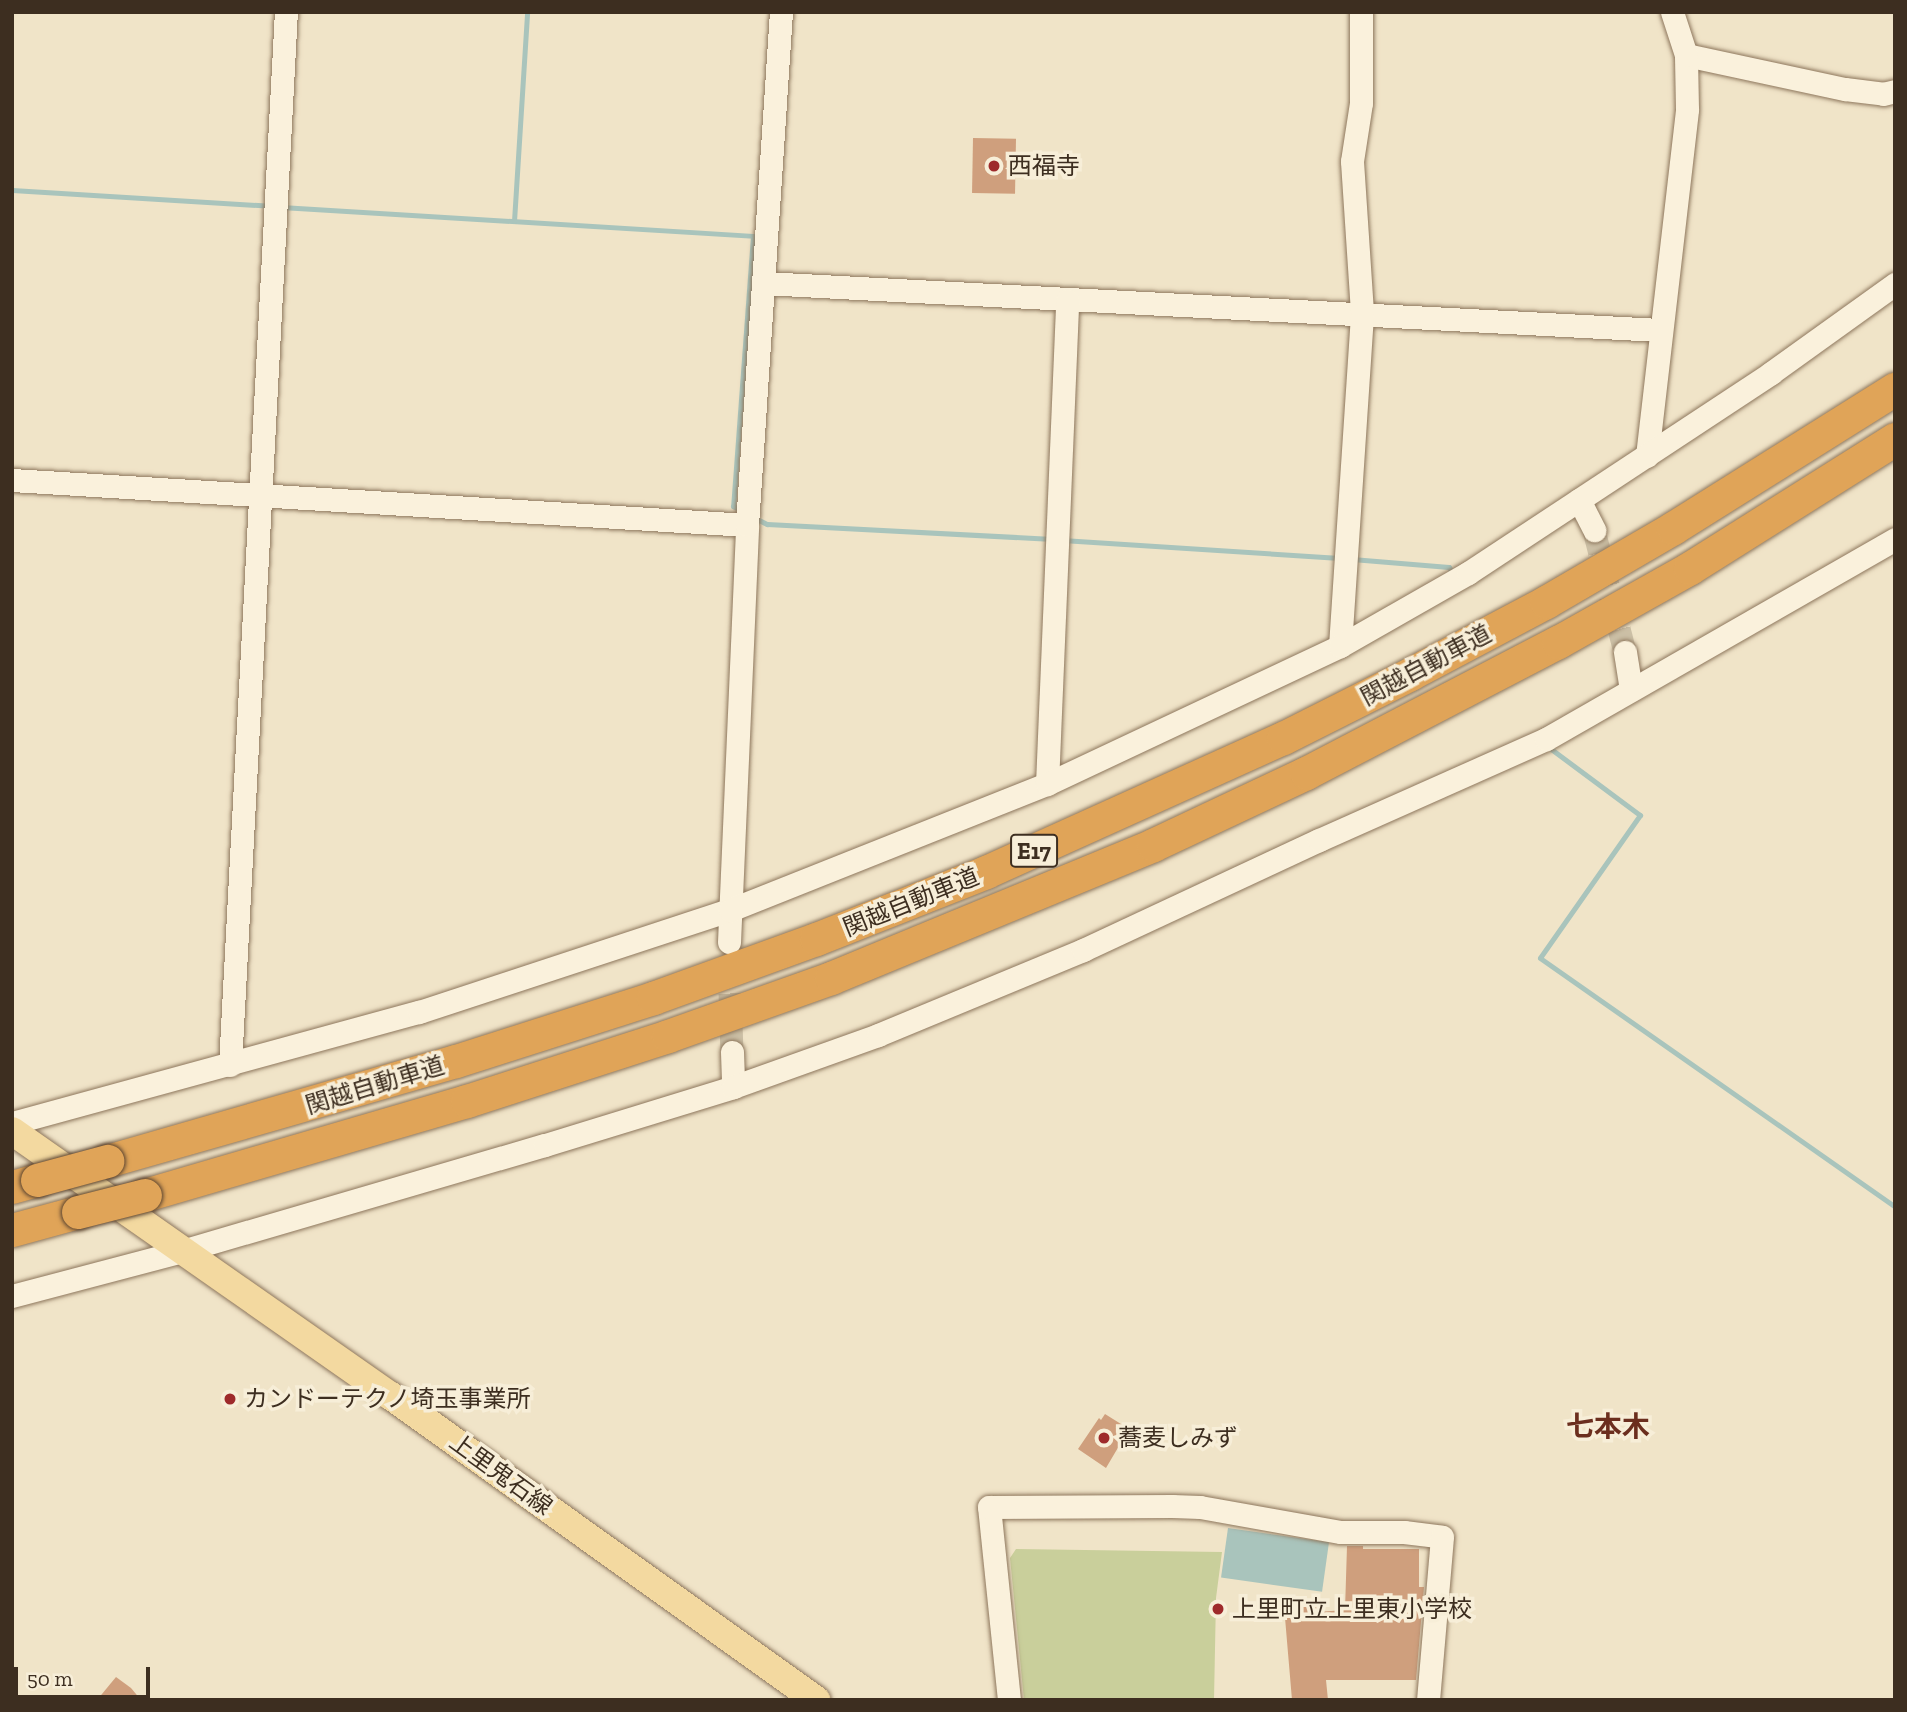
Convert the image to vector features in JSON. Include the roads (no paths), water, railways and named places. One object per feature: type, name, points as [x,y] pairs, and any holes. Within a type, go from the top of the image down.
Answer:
[{"type":"highway","name":"関越自動車道","points":[[25,1183],[456,1061],[653,998],[816,939],[986,872],[1283,738],[1432,662],[1673,528],[1895,389]]},
{"type":"highway","name":"関越自動車道","points":[[12,1230],[145,1195],[467,1101],[668,1036],[831,978],[1153,845],[1306,773],[1558,642],[1690,568],[1895,439]]},
{"type":"main road","name":"上里鬼石線","points":[[12,1131],[816,1700]]},
{"type":"street","points":[[230,1065],[286,12]]},
{"type":"street","points":[[729,942],[747,525],[781,12]]},
{"type":"street","points":[[1340,646],[1362,312],[1352,161],[1361,103],[1361,12]]},
{"type":"street","points":[[1647,456],[1686,109],[1686,55],[1672,12]]},
{"type":"street","points":[[1686,55],[1844,89],[1883,94],[1895,91]]},
{"type":"street","points":[[764,283],[1067,300],[1362,312],[1660,330]]},
{"type":"street","points":[[12,1123],[419,1012],[730,910],[1047,784],[1340,646],[1468,573],[1771,373],[1895,284]]},
{"type":"street","points":[[1047,784],[1067,300]]},
{"type":"street","points":[[12,480],[747,525]]},
{"type":"street","points":[[1579,500],[1594,530]]},
{"type":"street","points":[[12,1296],[182,1251],[733,1087],[878,1035],[1083,950],[1319,840],[1546,739],[1895,539]]},
{"type":"street","points":[[1625,652],[1631,690]]},
{"type":"street","points":[[732,1052],[733,1087]]},
{"type":"street","points":[[1009,1700],[989,1507],[1200,1507],[1341,1532],[1404,1532],[1442,1537],[1428,1700]]},
{"type":"water","points":[[1228,1528],[1329,1542],[1322,1592],[1221,1578]]},
{"type":"waterway","points":[[514,221],[527,12]]},
{"type":"waterway","points":[[12,190],[271,206]]},
{"type":"waterway","points":[[281,207],[753,236],[733,506],[741,510]]},
{"type":"waterway","points":[[753,517],[767,524],[1053,539]]},
{"type":"waterway","points":[[1062,540],[1339,558]]},
{"type":"waterway","points":[[1352,559],[1449,567],[1453,575]]},
{"type":"waterway","points":[[1547,746],[1640,815],[1540,958],[1895,1207]]},
{"type":"tunnel","points":[[1594,530],[1625,652]]},
{"type":"tunnel","points":[[729,959],[732,1052]]},
{"type":"place","name":"西福寺","points":[[994,166]]},
{"type":"place","name":"カンドーテクノ埼玉事業所","points":[[230,1399]]},
{"type":"place","name":"蕎麦しみず","points":[[1104,1438]]},
{"type":"place","name":"上里町立上里東小学校","points":[[1218,1609]]},
{"type":"district","name":"七本木","points":[[1608,1427]]}]
